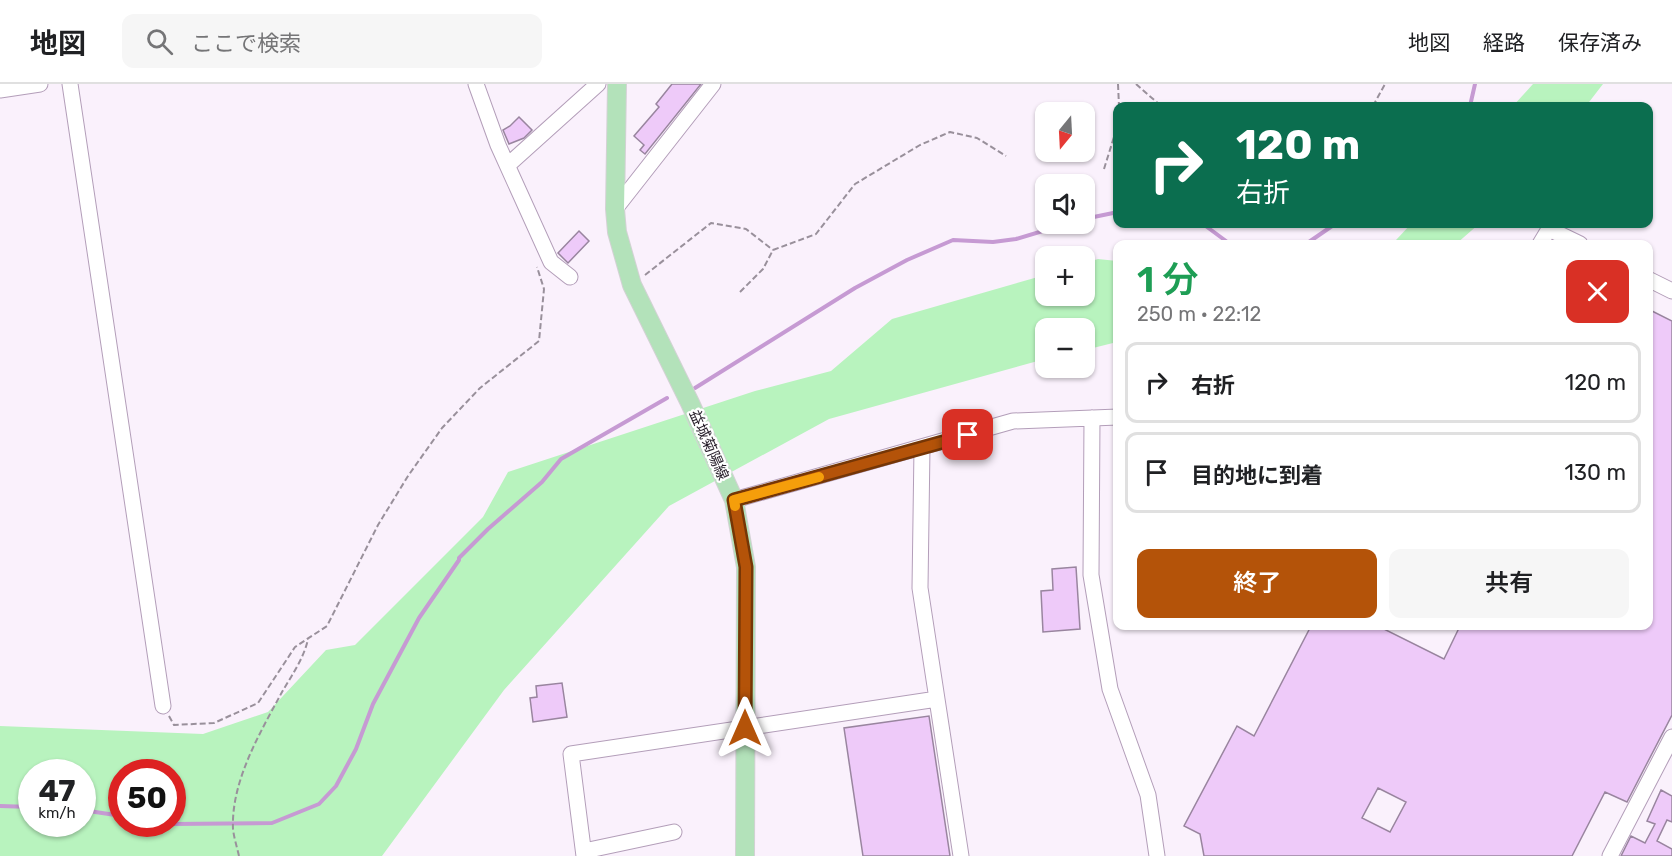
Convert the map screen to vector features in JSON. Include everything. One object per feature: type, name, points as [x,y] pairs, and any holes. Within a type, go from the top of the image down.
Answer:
[{"type":"main road","name":"益城菊陽線","points":[[616,84],[615,209],[617,232],[632,285],[690,403],[734,500],[746,567],[745,856]]},
{"type":"street","points":[[0,90],[40,84]]},
{"type":"street","points":[[70,84],[163,706]]},
{"type":"street","points":[[476,84],[498,145],[551,262],[570,277]]},
{"type":"street","points":[[508,165],[598,84]]},
{"type":"street","points":[[615,209],[713,84]]},
{"type":"street","points":[[1542,240],[1549,229],[1572,240]]},
{"type":"street","points":[[1653,282],[1672,291]]},
{"type":"street","points":[[734,500],[1013,421],[1113,417]]},
{"type":"street","points":[[1092,418],[1091,575],[1110,689],[1148,795],[1157,856]]},
{"type":"street","points":[[922,448],[920,588],[961,856]]},
{"type":"street","points":[[674,832],[584,853],[571,754],[937,699]]},
{"type":"street","points":[[1610,856],[1672,737]]},
{"type":"path","points":[[1118,84],[1119,102]]},
{"type":"path","points":[[1136,84],[1156,102]]},
{"type":"path","points":[[1375,102],[1385,84]]},
{"type":"path","points":[[740,292],[763,269],[772,250],[816,234],[855,184],[920,145],[950,132],[977,138],[1006,156]]},
{"type":"path","points":[[1104,169],[1113,140]]},
{"type":"path","points":[[632,285],[711,224],[746,229],[772,250]]},
{"type":"path","points":[[163,706],[174,725],[214,723],[258,703],[295,647],[327,626],[378,525],[408,476],[442,428],[480,388],[539,341],[544,289],[537,267]]},
{"type":"path","points":[[238,856],[233,830],[236,799],[248,761],[309,639]]},
{"type":"green space","points":[[1533,84],[1603,84],[1589,102],[1517,102]]},
{"type":"green space","points":[[1407,228],[1474,228],[1461,240],[1396,240]]},
{"type":"green space","points":[[1095,260],[1113,261],[1113,343],[1095,348],[1095,318],[1035,318],[1035,362],[829,419],[669,506],[504,690],[382,856],[0,856],[0,726],[203,734],[268,712],[326,650],[355,645],[483,517],[508,472],[755,391],[831,371],[892,319],[1035,278],[1035,306],[1095,306]]},
{"type":"building","points":[[672,84],[701,84],[645,154],[640,150],[644,145],[634,136],[659,107],[656,104]]},
{"type":"building","points":[[519,117],[532,130],[524,138],[509,144],[503,130]]},
{"type":"building","points":[[579,231],[589,241],[568,263],[558,253]]},
{"type":"building","points":[[1653,312],[1672,321],[1672,715],[1627,802],[1605,792],[1572,856],[1204,856],[1200,834],[1184,826],[1237,726],[1254,736],[1309,630],[1386,630],[1444,659],[1458,630],[1653,630]],"holes":[[[1378,788],[1406,802],[1390,832],[1362,818]]]},
{"type":"building","points":[[1076,567],[1080,629],[1043,632],[1041,591],[1053,590],[1052,569]]},
{"type":"building","points":[[562,683],[567,717],[533,722],[530,698],[537,697],[536,686]]},
{"type":"building","points":[[929,716],[950,856],[863,856],[844,728]]},
{"type":"building","points":[[1661,790],[1672,796],[1672,822],[1667,820],[1657,841],[1672,849],[1672,856],[1621,856],[1631,836],[1645,843],[1655,824],[1647,821]]},
{"type":"waterway","points":[[1471,102],[1475,84]]},
{"type":"waterway","points":[[1095,217],[1113,213]]},
{"type":"waterway","points":[[1208,228],[1225,240]]},
{"type":"waterway","points":[[1312,240],[1329,228]]},
{"type":"waterway","points":[[695,388],[855,288],[907,260],[953,240],[993,242],[1035,233]]},
{"type":"waterway","points":[[186,824],[272,823],[319,804],[336,786],[356,749],[373,704],[419,618],[459,558],[488,529],[542,482],[561,459],[667,398]]},
{"type":"waterway","points":[[0,806],[18,807]]},
{"type":"waterway","points":[[96,812],[108,814]]},
{"type":"slow traffic","points":[[735,506],[734,500],[819,477]]},
{"type":"route","points":[[745,728],[746,567],[734,500],[968,435]]}]
